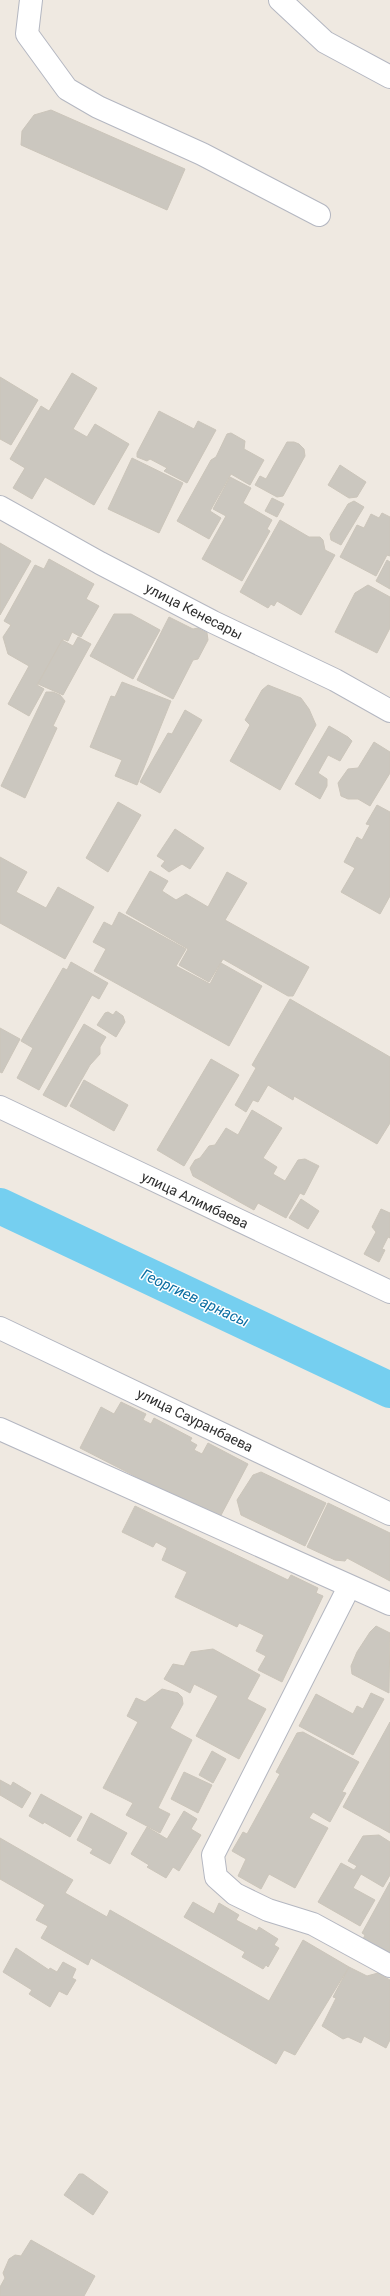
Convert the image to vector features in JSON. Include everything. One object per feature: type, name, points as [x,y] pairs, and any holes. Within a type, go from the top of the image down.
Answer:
[{"type":"street","points":[[31,0],[27,34],[67,89],[98,107],[202,154],[319,215]]},
{"type":"street","points":[[280,0],[325,42],[390,77]]},
{"type":"street","name":"улица Кенесары","points":[[0,507],[100,563],[213,622],[335,680],[390,711]]},
{"type":"street","name":"улица Алимбаева","points":[[0,1107],[390,1292]]},
{"type":"street","name":"улица Сауранбаева","points":[[0,1328],[390,1514]]},
{"type":"street","points":[[0,1428],[349,1587],[390,1604]]},
{"type":"street","points":[[349,1587],[213,1855],[216,1878],[235,1894],[268,1910],[313,1924],[390,1966]]},
{"type":"building","points":[[51,110],[185,169],[167,210],[21,145],[22,131],[34,115]]},
{"type":"building","points":[[72,373],[97,388],[73,429],[87,437],[95,424],[129,444],[94,505],[45,477],[32,499],[13,488],[25,468],[10,459],[41,406],[49,411]]},
{"type":"building","points":[[0,377],[38,400],[11,445],[0,439]]},
{"type":"building","points":[[159,411],[194,429],[198,421],[216,430],[187,483],[164,471],[167,468],[150,459],[147,461],[137,457],[137,453]]},
{"type":"building","points":[[231,433],[245,441],[244,449],[264,460],[250,485],[231,474],[210,511],[221,518],[209,539],[177,521],[211,460],[216,457],[227,434]]},
{"type":"building","points":[[287,442],[299,444],[304,449],[305,456],[283,496],[277,497],[255,485],[260,476],[266,479]]},
{"type":"building","points":[[132,458],[183,483],[159,533],[108,509]]},
{"type":"building","points":[[340,465],[366,482],[357,497],[349,498],[328,485]]},
{"type":"building","points":[[230,477],[251,488],[243,503],[272,520],[267,529],[270,531],[242,581],[202,559],[226,516],[213,509]]},
{"type":"building","points":[[272,498],[284,504],[277,517],[265,511]]},
{"type":"building","points":[[354,501],[364,507],[341,545],[331,540],[330,534],[348,504]]},
{"type":"building","points":[[382,513],[390,517],[390,556],[387,555],[376,576],[340,557],[357,525],[364,528],[371,514],[379,518]]},
{"type":"building","points":[[280,520],[309,537],[320,537],[323,540],[325,550],[335,555],[301,615],[277,601],[274,606],[271,604],[268,608],[240,592]]},
{"type":"building","points":[[0,543],[31,561],[0,615]]},
{"type":"building","points":[[49,559],[94,584],[86,599],[99,606],[81,637],[72,632],[68,641],[63,639],[37,685],[44,689],[29,716],[8,704],[29,666],[8,654],[3,637],[11,625],[4,621],[35,565],[44,569]]},
{"type":"building","points":[[387,560],[390,562],[390,589],[376,581]]},
{"type":"building","points":[[368,585],[390,597],[390,628],[377,653],[335,632],[355,593]]},
{"type":"building","points":[[114,614],[131,614],[160,630],[133,679],[90,656]]},
{"type":"building","points":[[169,617],[193,629],[198,628],[207,633],[208,640],[198,659],[193,660],[173,699],[137,680]]},
{"type":"building","points":[[78,637],[91,644],[63,695],[38,684],[62,640],[73,646]]},
{"type":"building","points":[[122,682],[171,701],[137,785],[115,776],[122,760],[90,747],[111,696],[115,697]]},
{"type":"building","points":[[268,685],[301,698],[309,709],[316,725],[280,790],[230,761],[250,725],[245,720],[262,690]]},
{"type":"building","points":[[46,692],[53,692],[60,695],[65,701],[53,726],[57,728],[25,798],[1,786]]},
{"type":"building","points":[[185,710],[202,720],[160,793],[140,782],[168,733],[172,734]]},
{"type":"building","points":[[329,726],[352,741],[340,761],[328,755],[318,773],[327,779],[327,786],[320,799],[295,784]]},
{"type":"building","points":[[374,742],[390,752],[390,773],[370,806],[358,799],[348,799],[341,796],[338,783],[348,769],[358,768]]},
{"type":"building","points":[[118,802],[141,815],[108,872],[86,858]]},
{"type":"building","points":[[377,805],[390,812],[390,896],[380,914],[341,892],[355,868],[344,862],[357,837],[362,840],[370,825],[366,824]]},
{"type":"building","points":[[175,829],[204,848],[190,869],[182,864],[169,872],[161,866],[165,861],[157,856]]},
{"type":"building","points":[[0,857],[27,872],[16,892],[46,908],[58,887],[94,907],[65,959],[0,923]]},
{"type":"building","points":[[150,871],[168,881],[162,891],[176,900],[186,894],[208,907],[227,872],[247,883],[225,920],[309,967],[293,996],[288,996],[223,959],[209,982],[179,965],[188,949],[126,913]]},
{"type":"building","points":[[119,912],[186,949],[176,966],[210,984],[221,963],[262,986],[229,1046],[94,971],[106,949],[93,942],[104,922],[112,926]]},
{"type":"building","points":[[71,962],[108,983],[99,999],[92,995],[39,1090],[17,1078],[33,1048],[21,1041],[63,968],[67,970]]},
{"type":"building","points":[[290,999],[390,1057],[390,1123],[377,1144],[294,1096],[293,1100],[268,1085],[258,1102],[253,1100],[246,1112],[235,1105],[256,1068],[252,1065]]},
{"type":"building","points":[[116,1011],[123,1016],[125,1022],[116,1037],[97,1025],[105,1013],[108,1012],[113,1015]]},
{"type":"building","points":[[84,1024],[106,1037],[100,1047],[100,1054],[90,1065],[66,1107],[43,1095]]},
{"type":"building","points":[[0,1028],[20,1039],[2,1073],[0,1072]]},
{"type":"building","points":[[211,1059],[239,1075],[184,1166],[157,1150]]},
{"type":"building","points":[[84,1080],[128,1105],[114,1131],[70,1106]]},
{"type":"building","points":[[252,1110],[282,1128],[263,1158],[277,1167],[273,1174],[285,1181],[298,1160],[305,1159],[319,1166],[304,1195],[300,1193],[286,1218],[258,1203],[254,1210],[193,1176],[190,1168],[195,1160],[200,1158],[209,1146],[215,1145],[226,1128],[238,1135]]},
{"type":"building","points":[[301,1199],[319,1211],[308,1229],[289,1218]]},
{"type":"building","points":[[381,1209],[390,1213],[390,1238],[388,1237],[382,1249],[385,1250],[379,1262],[364,1254],[376,1232],[372,1227]]},
{"type":"building","points":[[121,1402],[146,1414],[143,1420],[151,1424],[154,1418],[192,1438],[190,1441],[197,1445],[194,1450],[202,1454],[208,1443],[248,1464],[219,1519],[80,1448],[101,1407],[114,1414]]},
{"type":"building","points":[[261,1472],[326,1503],[305,1546],[241,1515],[237,1500],[253,1475]]},
{"type":"building","points":[[328,1503],[390,1533],[390,1581],[347,1558],[345,1561],[335,1560],[307,1547]]},
{"type":"building","points":[[135,1506],[288,1580],[291,1575],[318,1588],[316,1593],[323,1596],[282,1682],[258,1670],[266,1656],[256,1651],[264,1635],[239,1623],[237,1627],[175,1597],[187,1572],[162,1560],[167,1548],[156,1542],[153,1547],[122,1532]]},
{"type":"building","points":[[376,1626],[390,1633],[389,1693],[352,1674],[351,1666],[357,1652],[370,1632]]},
{"type":"building","points":[[213,1649],[260,1675],[247,1699],[266,1709],[239,1759],[196,1736],[218,1696],[194,1684],[190,1693],[164,1679],[173,1664],[184,1666],[191,1652]]},
{"type":"building","points":[[162,1689],[178,1693],[182,1697],[183,1704],[170,1728],[192,1740],[158,1808],[170,1814],[160,1833],[126,1815],[133,1803],[103,1788],[138,1722],[127,1716],[136,1698],[145,1702]]},
{"type":"building","points":[[371,1693],[384,1699],[353,1755],[299,1726],[316,1694],[353,1714],[357,1706],[363,1709]]},
{"type":"building","points":[[390,1722],[390,1833],[343,1807]]},
{"type":"building","points":[[303,1732],[359,1762],[342,1792],[346,1793],[330,1822],[313,1812],[309,1818],[328,1828],[295,1888],[269,1874],[261,1889],[238,1876],[246,1859],[232,1851],[243,1832],[247,1834],[280,1774],[276,1772],[297,1733]]},
{"type":"building","points":[[212,1751],[226,1759],[213,1783],[199,1775]]},
{"type":"building","points":[[184,1772],[212,1785],[198,1813],[171,1799]]},
{"type":"building","points":[[0,1780],[11,1786],[13,1782],[31,1793],[22,1808],[0,1795]]},
{"type":"building","points":[[41,1794],[82,1817],[70,1837],[44,1822],[43,1824],[29,1816]]},
{"type":"building","points":[[184,1811],[197,1819],[191,1829],[201,1835],[179,1871],[173,1867],[166,1878],[147,1867],[149,1865],[131,1854],[147,1827],[167,1839]]},
{"type":"building","points":[[91,1813],[127,1833],[110,1864],[90,1853],[93,1849],[77,1840]]},
{"type":"building","points":[[379,1835],[390,1842],[390,1875],[383,1887],[361,1874],[353,1888],[375,1900],[360,1926],[318,1902],[341,1863],[354,1870],[357,1866],[348,1861],[363,1836]]},
{"type":"building","points":[[0,1838],[73,1880],[65,1893],[107,1917],[110,1910],[269,2001],[303,1940],[349,1967],[295,2055],[284,2050],[276,2064],[91,1958],[88,1965],[41,1938],[48,1926],[36,1920],[45,1905],[0,1879]]},
{"type":"building","points":[[390,1882],[390,1956],[362,1941],[365,1935],[362,1933]]},
{"type":"building","points":[[193,1902],[214,1914],[219,1903],[239,1915],[236,1920],[257,1931],[259,1927],[278,1939],[274,1945],[279,1948],[268,1967],[266,1965],[263,1969],[242,1957],[245,1952],[184,1917]]},
{"type":"building","points":[[16,1948],[49,1970],[50,1968],[57,1972],[63,1962],[76,1969],[72,1978],[76,1980],[67,1995],[59,1991],[50,2007],[29,1994],[32,1990],[3,1972]]},
{"type":"building","points":[[349,1967],[367,1976],[378,1973],[390,1980],[390,2040],[386,2048],[364,2036],[361,2043],[348,2037],[343,2039],[322,2026],[336,1998],[333,1997]]},
{"type":"building","points":[[79,2174],[83,2174],[108,2192],[93,2215],[64,2195]]},
{"type":"building","points":[[31,2240],[95,2276],[84,2296],[0,2296],[0,2287],[5,2278],[3,2273],[9,2259],[15,2255],[21,2256]]},
{"type":"waterway","name":"Георгиев арнасы","points":[[0,1206],[390,1390]]}]
